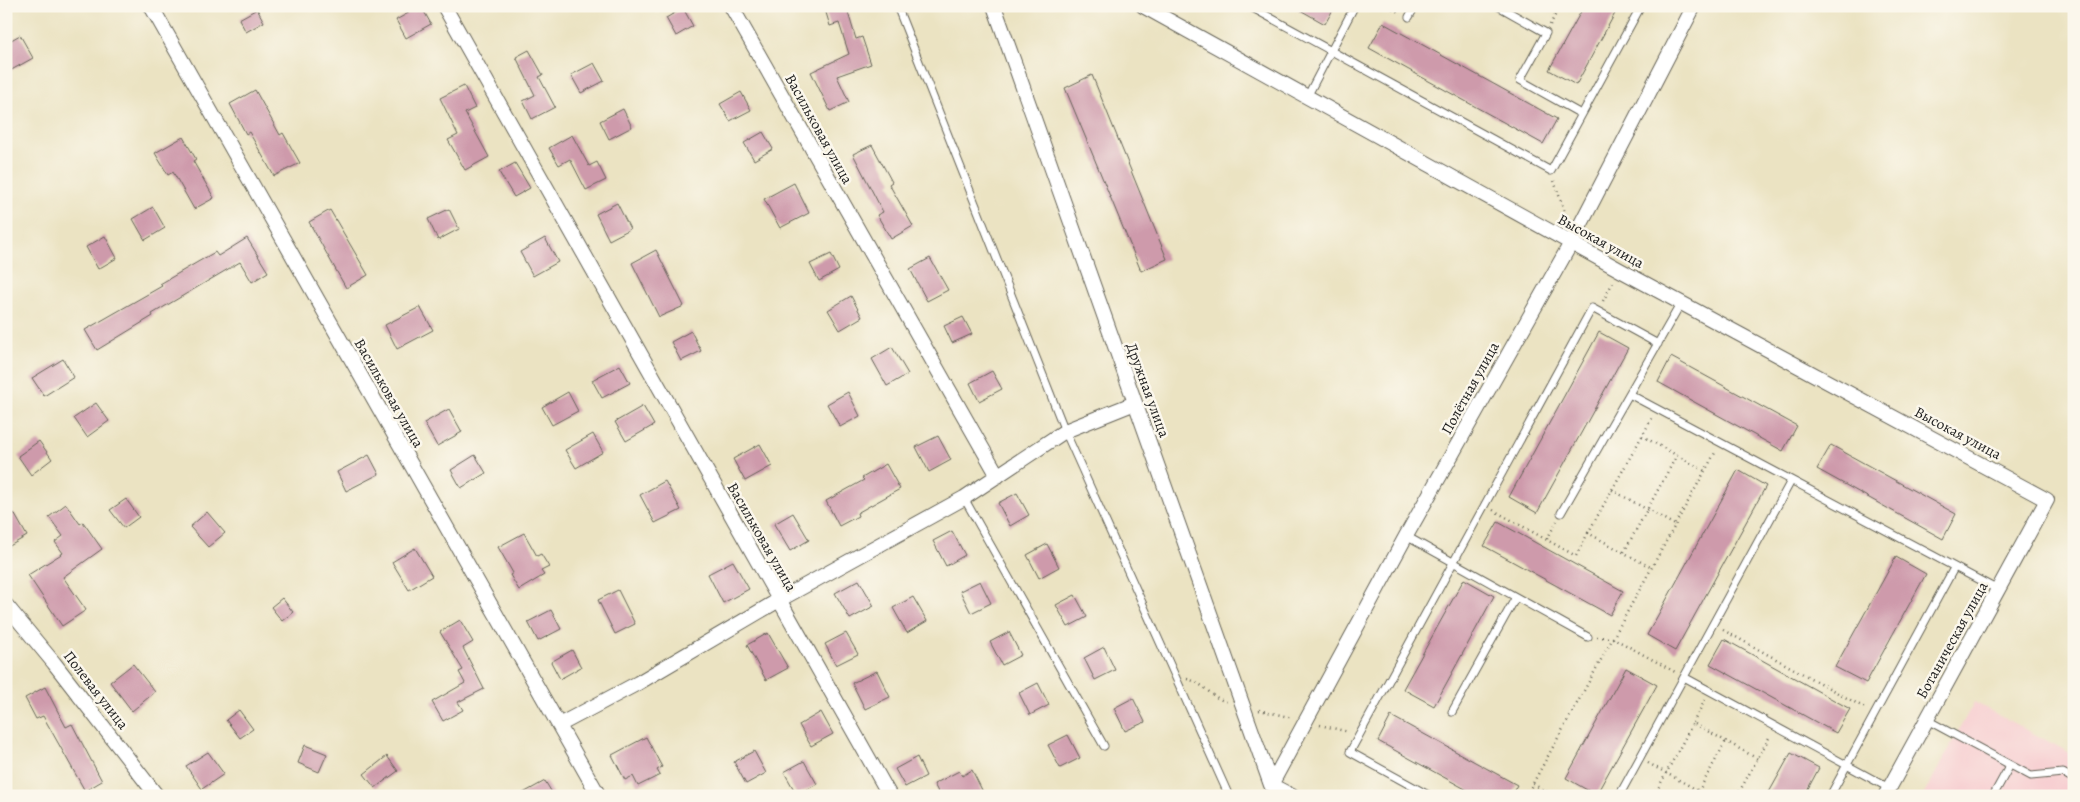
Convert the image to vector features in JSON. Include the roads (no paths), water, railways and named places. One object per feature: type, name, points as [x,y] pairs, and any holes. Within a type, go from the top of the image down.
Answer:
[{"type":"street","name":"Васильковая улица","points":[[151,6],[599,796]]},
{"type":"street","name":"Васильковая улица","points":[[444,6],[890,796]]},
{"type":"street","name":"Васильковая улица","points":[[731,6],[998,476]]},
{"type":"street","name":"Дружная улица","points":[[994,6],[1271,785]]},
{"type":"street","name":"Высокая улица","points":[[1142,6],[1571,243],[2047,500]]},
{"type":"street","name":"Полётная улица","points":[[1271,785],[1406,536],[1571,243],[1694,6]]},
{"type":"street","points":[[560,725],[964,498],[1065,430],[1135,403]]},
{"type":"street","name":"Ботаническая улица","points":[[1887,792],[2047,500]]},
{"type":"street","name":"Полевая улица","points":[[6,605],[158,796]]},
{"type":"street","points":[[1271,785],[1292,796]]},
{"type":"lane","points":[[897,6],[1065,430],[1228,796]]},
{"type":"lane","points":[[1249,6],[1551,172],[1641,6]]},
{"type":"lane","points":[[1307,97],[1332,52],[1353,6]]},
{"type":"lane","points":[[1408,17],[1415,6]]},
{"type":"lane","points":[[1498,6],[1546,33],[1520,80],[1581,114]]},
{"type":"lane","points":[[1561,513],[1681,303]]},
{"type":"lane","points":[[1430,796],[1350,752],[1592,308],[1658,344]]},
{"type":"lane","points":[[1629,394],[1998,590]]},
{"type":"lane","points":[[1619,796],[1791,481]]},
{"type":"lane","points":[[964,498],[1104,746]]},
{"type":"lane","points":[[1406,536],[1588,637]]},
{"type":"lane","points":[[1830,796],[1954,568]]},
{"type":"lane","points":[[1452,712],[1516,597]]},
{"type":"lane","points":[[1684,677],[1846,765],[1887,792]]},
{"type":"lane","points":[[1927,720],[2031,776],[2063,773],[2074,779]]},
{"type":"lane","points":[[1993,796],[2010,765]]}]
